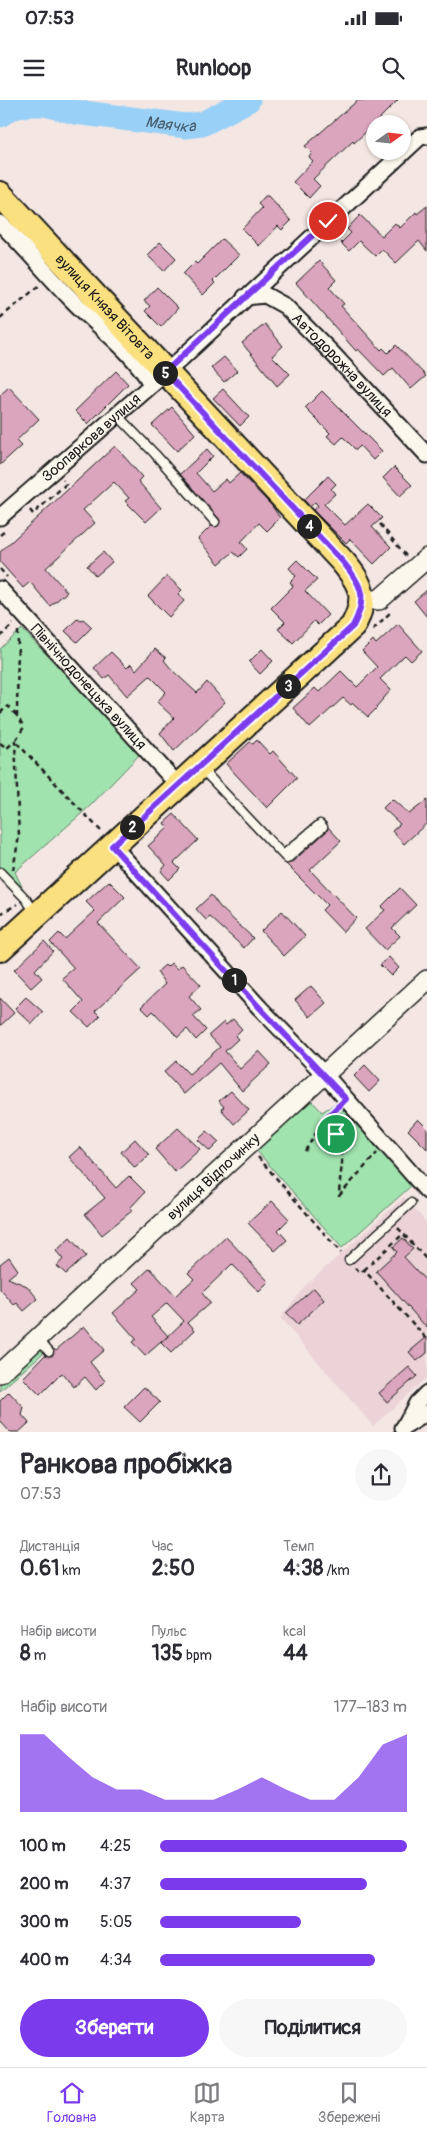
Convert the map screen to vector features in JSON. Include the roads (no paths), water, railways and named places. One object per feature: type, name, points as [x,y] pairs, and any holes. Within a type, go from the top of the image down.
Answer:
[{"type":"main road","name":"вулиця Князя Вітовта","points":[[0,194],[158,378],[343,562],[357,579],[362,600]]},
{"type":"main road","points":[[0,949],[32,908],[108,841],[179,786],[353,626],[360,612],[362,600]]},
{"type":"street","name":"Зоопаркова вулиця","points":[[0,517],[158,378],[420,137],[427,136]]},
{"type":"street","points":[[0,223],[52,279],[142,367],[158,378]]},
{"type":"street","name":"Автодорожна вулиця","points":[[245,297],[266,295],[285,306],[332,353],[427,455]]},
{"type":"street","points":[[362,600],[379,600],[419,560]]},
{"type":"street","name":"Північнодонецька вулиця","points":[[0,589],[179,786]]},
{"type":"street","points":[[108,841],[260,1008],[325,1075],[427,1192]]},
{"type":"street","name":"вулиця Відпочинку","points":[[0,1373],[44,1345],[247,1144],[325,1075],[427,980]]},
{"type":"street","points":[[401,1430],[417,1403],[427,1393]]},
{"type":"street","points":[[401,1430],[427,1413]]},
{"type":"lane","points":[[117,415],[155,454],[215,522]]},
{"type":"lane","points":[[200,767],[283,855],[287,859],[323,827],[320,824],[283,855]]},
{"type":"lane","points":[[0,872],[32,908]]},
{"type":"lane","points":[[349,1260],[411,1203]]},
{"type":"waterway","name":"Маячка","points":[[0,115],[10,108],[26,104],[45,104],[75,112],[186,126],[202,124],[248,100]]}]
